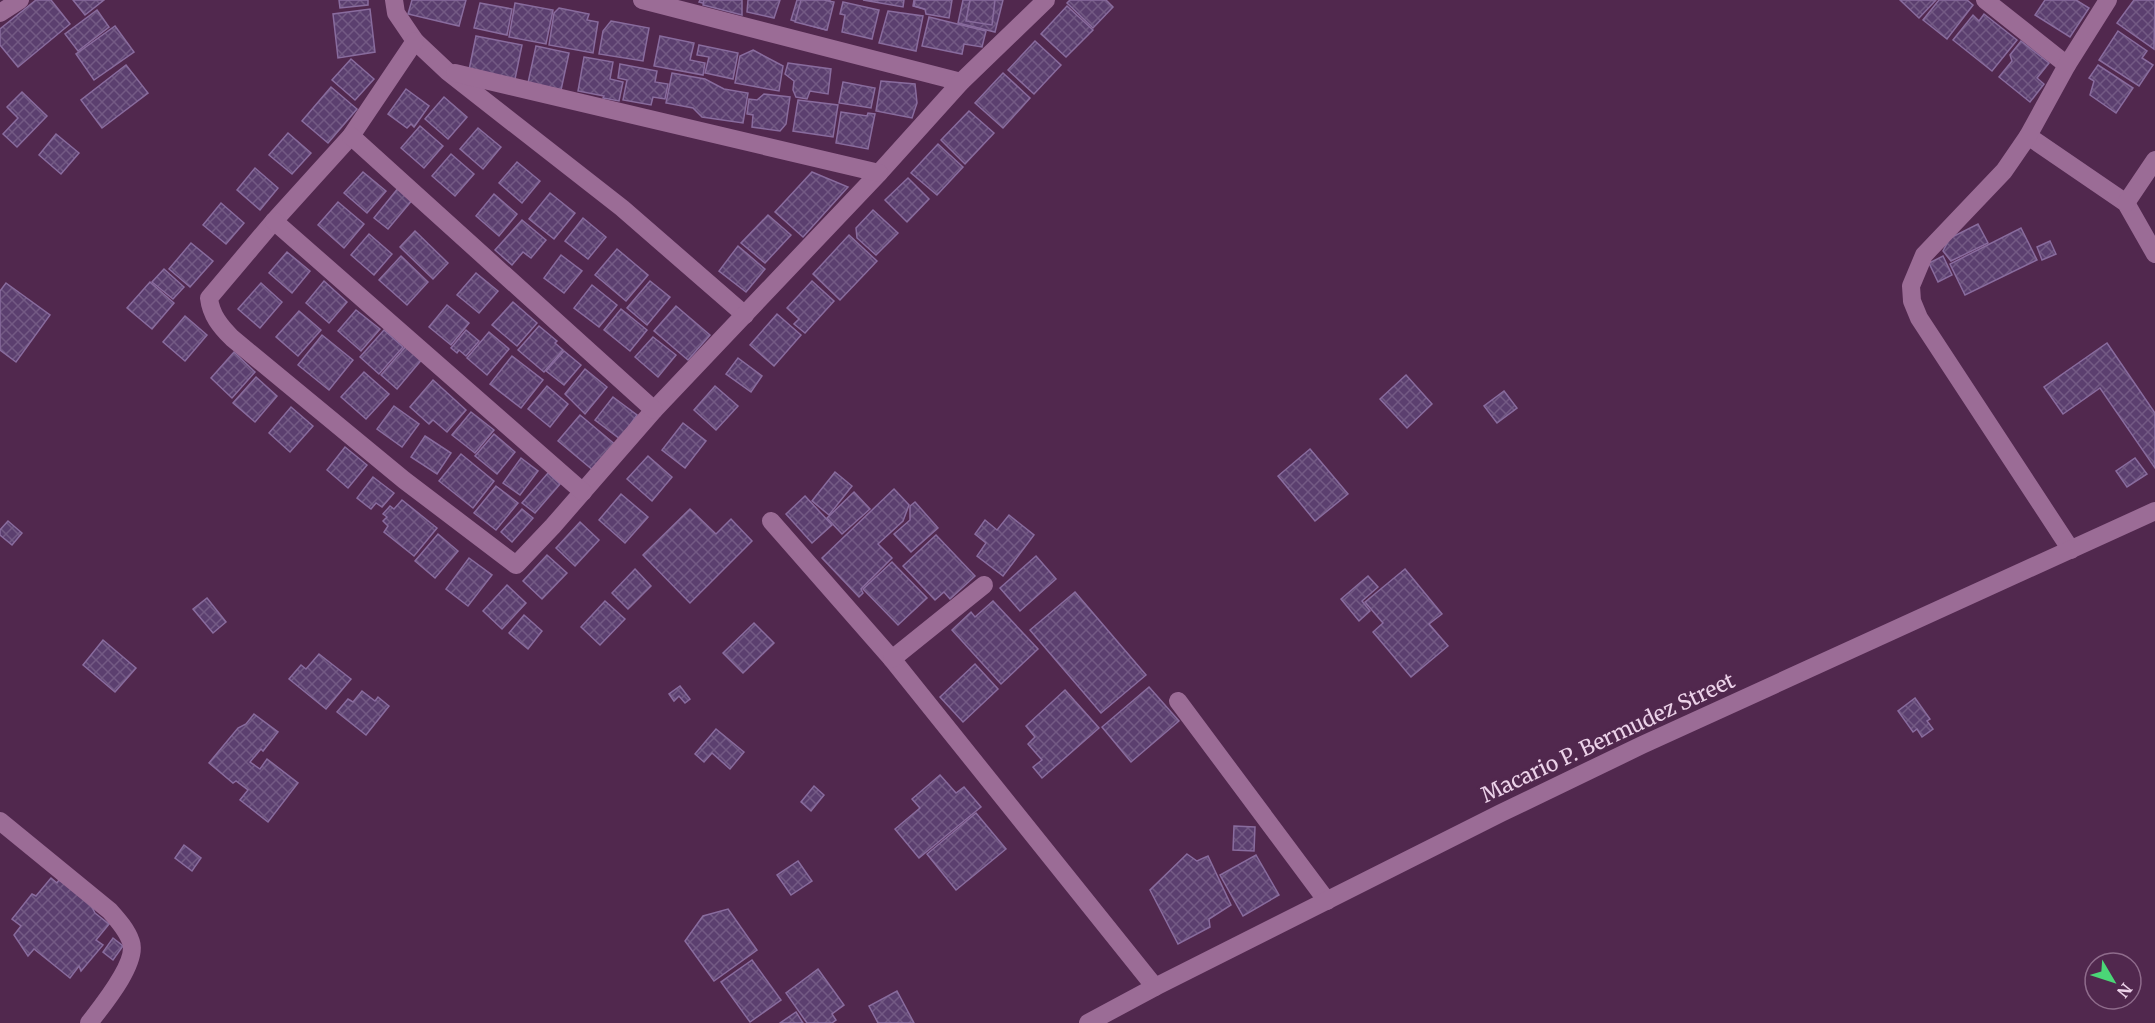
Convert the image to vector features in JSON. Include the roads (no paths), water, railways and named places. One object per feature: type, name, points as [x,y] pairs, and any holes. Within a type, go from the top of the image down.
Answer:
[{"type":"street","points":[[0,13],[21,0]]},
{"type":"street","points":[[394,0],[396,13],[415,41],[448,72],[621,208],[745,315]]},
{"type":"street","points":[[642,0],[961,82]]},
{"type":"street","points":[[415,41],[351,136],[274,221],[209,298],[210,309],[232,338],[404,480],[516,565],[654,410],[879,173],[961,82],[1046,0]]},
{"type":"street","points":[[1985,0],[2067,65]]},
{"type":"street","points":[[2071,550],[1919,318],[1912,301],[1911,286],[1924,255],[2004,171],[2028,136],[2067,65],[2108,0]]},
{"type":"street","points":[[448,72],[879,173]]},
{"type":"street","points":[[351,136],[654,410]]},
{"type":"street","points":[[2028,136],[2126,203],[2155,254]]},
{"type":"street","points":[[2126,203],[2155,160]]},
{"type":"street","points":[[274,221],[583,492]]},
{"type":"street","name":"Macario P. Bermudez Street","points":[[1088,1023],[1501,813],[1668,733],[2155,511]]},
{"type":"street","points":[[771,521],[892,659],[1155,987]]},
{"type":"street","points":[[892,659],[984,585]]},
{"type":"street","points":[[1178,700],[1327,901]]},
{"type":"street","points":[[0,821],[110,911],[124,928],[132,944],[131,960],[108,999],[89,1023]]}]
